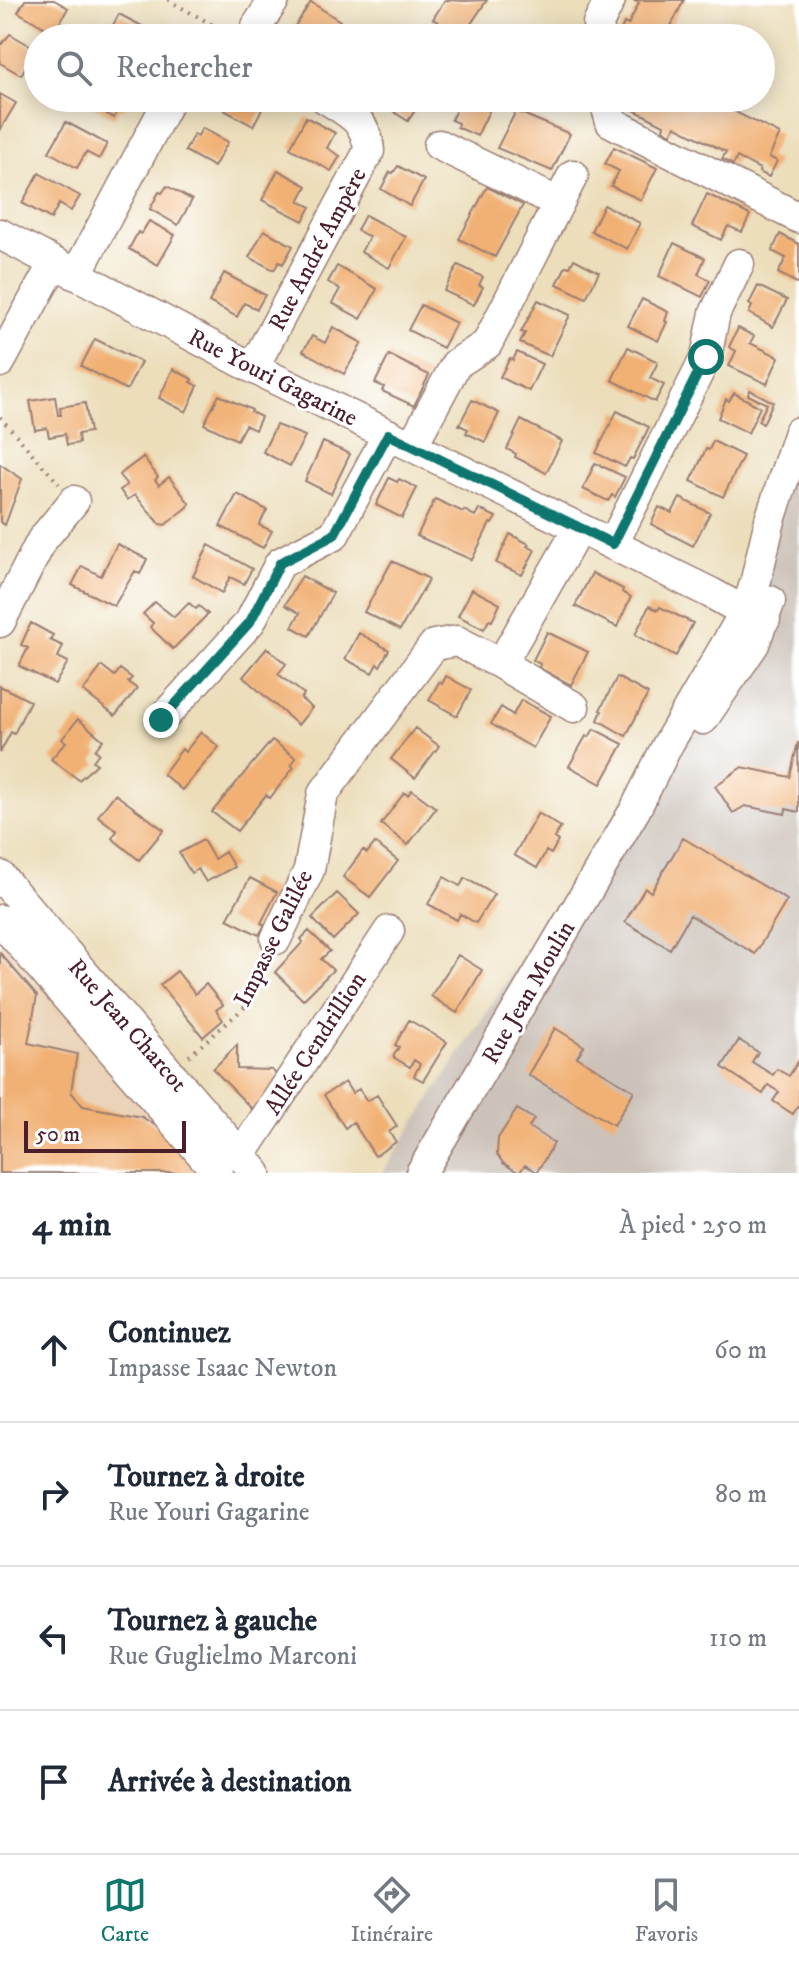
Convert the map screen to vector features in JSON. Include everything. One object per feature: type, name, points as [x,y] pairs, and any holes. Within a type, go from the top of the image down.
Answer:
[{"type":"street","points":[[258,24],[274,0]]},
{"type":"street","points":[[598,24],[610,0]]},
{"type":"street","points":[[0,362],[65,269],[161,112]]},
{"type":"street","name":"Rue André Ampère","points":[[253,368],[369,151],[368,136],[363,126],[344,112]]},
{"type":"street","points":[[608,112],[611,122],[799,218]]},
{"type":"street","points":[[439,145],[559,203]]},
{"type":"street","points":[[161,720],[250,622],[280,563],[334,535],[456,364],[487,344],[573,175]]},
{"type":"street","name":"Rue Youri Gagarine","points":[[0,234],[253,368],[755,615]]},
{"type":"street","points":[[613,544],[706,357],[715,313],[739,264]]},
{"type":"street","name":"Rue Jean Moulin","points":[[421,1173],[635,810],[754,644],[755,584],[770,520],[799,432]]},
{"type":"street","name":"Rue Jean Moulin","points":[[755,615],[788,524],[799,445]]},
{"type":"street","points":[[0,622],[42,540],[74,501]]},
{"type":"street","points":[[501,664],[579,528]]},
{"type":"street","name":"Impasse Galilée","points":[[276,939],[309,870],[323,794],[434,645],[457,641],[574,707]]},
{"type":"street","name":"Rue Jean Charcot","points":[[0,876],[170,1073],[239,1167]]},
{"type":"street","points":[[0,920],[239,1167]]},
{"type":"street","name":"Allée Cendrillion","points":[[239,1167],[389,931]]},
{"type":"path","points":[[168,0],[211,24]]},
{"type":"path","points":[[0,417],[74,501]]},
{"type":"path","name":"Impasse Galilée","points":[[170,1073],[245,1007],[276,939]]},
{"type":"shaded area","points":[[799,407],[799,1173],[382,1173],[605,830],[749,594]]},
{"type":"shaded area","points":[[0,906],[229,1173],[0,1173]]},
{"type":"building","points":[[25,0],[54,0],[68,8],[59,24],[39,24],[18,12]]},
{"type":"building","points":[[445,0],[487,0],[471,24],[441,24],[433,19]]},
{"type":"building","points":[[633,0],[684,0],[672,24],[628,24],[639,3]]},
{"type":"building","points":[[311,2],[340,21],[338,24],[296,24]]},
{"type":"building","points":[[119,14],[138,24],[114,24]]},
{"type":"building","points":[[10,34],[24,42],[24,70],[21,75],[0,63],[0,46]]},
{"type":"building","points":[[0,94],[16,103],[0,130]]},
{"type":"building","points":[[103,112],[117,112],[114,118]]},
{"type":"building","points":[[228,112],[260,112],[253,126]]},
{"type":"building","points":[[394,112],[414,112],[408,121]]},
{"type":"building","points":[[455,112],[489,112],[477,136],[457,127],[458,123],[451,120]]},
{"type":"building","points":[[515,112],[570,134],[552,171],[497,148]]},
{"type":"building","points":[[638,112],[735,112],[780,134],[769,157],[777,161],[769,177],[737,157],[733,165],[722,159],[726,152],[675,126],[671,134],[663,129],[664,125]]},
{"type":"building","points":[[306,117],[335,133],[327,148],[340,156],[331,171],[290,148]]},
{"type":"building","points":[[66,122],[107,144],[99,159],[86,152],[77,168],[49,152]]},
{"type":"building","points":[[202,128],[228,142],[214,167],[185,151],[194,134],[198,136]]},
{"type":"building","points":[[614,147],[657,168],[641,200],[611,186],[619,171],[605,164]]},
{"type":"building","points":[[398,166],[424,180],[410,206],[381,189],[390,172],[393,173]]},
{"type":"building","points":[[278,170],[307,186],[299,201],[311,207],[303,221],[262,200]]},
{"type":"building","points":[[39,173],[80,196],[71,211],[59,204],[51,219],[22,203]]},
{"type":"building","points":[[167,186],[192,200],[178,225],[150,209],[159,192],[162,193]]},
{"type":"building","points":[[487,187],[523,205],[495,257],[459,239]]},
{"type":"building","points":[[707,194],[750,215],[742,232],[728,226],[721,240],[692,226]]},
{"type":"building","points":[[604,205],[640,223],[627,249],[591,231]]},
{"type":"building","points":[[365,215],[406,237],[389,268],[361,252],[369,237],[357,230]]},
{"type":"building","points":[[149,221],[175,235],[158,265],[129,249],[138,232],[141,234]]},
{"type":"building","points":[[264,230],[293,246],[283,264],[279,262],[274,270],[249,257]]},
{"type":"building","points":[[780,234],[799,244],[799,284],[778,273],[786,258],[772,251]]},
{"type":"building","points":[[674,243],[705,258],[698,274],[710,280],[702,297],[659,276]]},
{"type":"building","points":[[574,259],[599,272],[586,298],[557,284],[566,266],[570,267]]},
{"type":"building","points":[[458,265],[483,277],[479,285],[483,287],[474,305],[444,291]]},
{"type":"building","points":[[337,266],[377,289],[361,319],[332,303],[340,289],[328,282]]},
{"type":"building","points":[[224,273],[265,295],[257,309],[244,303],[237,317],[209,302]]},
{"type":"building","points":[[758,286],[787,300],[773,327],[749,313],[752,306],[749,304]]},
{"type":"building","points":[[642,299],[668,312],[658,341],[628,326]]},
{"type":"building","points":[[538,300],[570,315],[550,356],[520,343],[525,333],[521,332]]},
{"type":"building","points":[[421,305],[456,323],[443,348],[408,330]]},
{"type":"building","points":[[333,327],[362,343],[344,374],[303,351],[312,336],[325,343]]},
{"type":"building","points":[[738,328],[754,336],[750,343],[779,357],[767,384],[729,366],[736,351],[729,347]]},
{"type":"building","points":[[95,339],[141,362],[127,390],[81,366]]},
{"type":"building","points":[[628,347],[658,362],[650,378],[664,385],[655,402],[612,380]]},
{"type":"building","points":[[517,352],[542,364],[529,391],[500,377],[510,358],[513,360]]},
{"type":"building","points":[[389,355],[429,375],[414,406],[382,391],[384,387],[375,383]]},
{"type":"building","points":[[173,369],[192,379],[191,382],[198,386],[186,412],[159,398]]},
{"type":"building","points":[[750,390],[773,402],[763,424],[758,421],[767,404],[748,395]]},
{"type":"building","points":[[734,393],[760,407],[748,433],[718,418],[726,399],[729,401]]},
{"type":"building","points":[[219,395],[261,417],[255,430],[245,425],[237,440],[204,424]]},
{"type":"building","points":[[55,397],[58,415],[61,415],[60,407],[85,403],[90,432],[78,434],[79,443],[67,445],[65,434],[49,437],[47,428],[35,430],[30,401]]},
{"type":"building","points":[[472,400],[499,413],[485,442],[466,433],[468,429],[459,425]]},
{"type":"building","points":[[617,411],[649,427],[633,459],[630,458],[625,467],[596,453]]},
{"type":"building","points":[[521,420],[562,441],[546,473],[515,457],[516,454],[507,449]]},
{"type":"building","points":[[276,425],[305,436],[290,466],[263,452]]},
{"type":"building","points":[[713,441],[743,456],[723,497],[691,481]]},
{"type":"building","points":[[323,442],[350,454],[331,494],[305,481]]},
{"type":"building","points":[[143,457],[158,477],[155,480],[159,485],[169,477],[189,503],[165,525],[160,524],[135,495],[127,500],[120,490],[127,485],[119,475]]},
{"type":"building","points":[[595,463],[625,477],[615,497],[612,495],[608,501],[583,489]]},
{"type":"building","points":[[0,464],[22,479],[5,525],[0,522]]},
{"type":"building","points":[[389,478],[397,482],[399,479],[417,488],[402,518],[376,505]]},
{"type":"building","points":[[237,494],[267,510],[259,525],[272,531],[263,548],[220,526]]},
{"type":"building","points":[[680,498],[710,513],[693,546],[651,524],[659,507],[672,513]]},
{"type":"building","points":[[435,499],[475,516],[479,509],[496,517],[472,560],[417,536]]},
{"type":"building","points":[[510,534],[535,550],[522,575],[496,563]]},
{"type":"building","points":[[117,544],[147,559],[140,574],[135,571],[114,606],[72,585],[82,566],[101,576]]},
{"type":"building","points":[[209,545],[252,569],[244,584],[230,577],[222,593],[193,576]]},
{"type":"building","points":[[392,561],[429,579],[400,630],[364,612]]},
{"type":"building","points":[[592,573],[623,589],[622,592],[631,597],[617,627],[575,606]]},
{"type":"building","points":[[302,576],[333,593],[309,636],[292,627],[300,613],[285,605]]},
{"type":"building","points":[[472,589],[500,604],[492,621],[489,620],[484,629],[458,616]]},
{"type":"building","points":[[155,602],[174,617],[189,603],[196,609],[199,606],[208,614],[173,649],[150,627],[153,623],[143,614]]},
{"type":"building","points":[[649,606],[658,610],[660,607],[693,623],[676,656],[635,635]]},
{"type":"building","points":[[31,623],[53,635],[50,640],[63,646],[58,657],[68,662],[55,684],[19,666],[28,648],[21,645]]},
{"type":"building","points":[[547,632],[588,652],[571,685],[539,668],[540,664],[533,660]]},
{"type":"building","points":[[359,633],[389,650],[372,673],[345,659]]},
{"type":"building","points":[[267,648],[286,664],[278,674],[304,694],[301,699],[312,708],[298,725],[243,677]]},
{"type":"building","points":[[102,666],[115,676],[120,669],[132,678],[128,682],[137,689],[115,716],[83,691]]},
{"type":"building","points":[[446,676],[471,690],[457,716],[429,700]]},
{"type":"building","points":[[617,677],[648,694],[626,736],[598,720]]},
{"type":"building","points":[[0,686],[30,701],[14,734],[11,732],[0,753]]},
{"type":"building","points":[[521,700],[551,716],[533,748],[491,724],[501,707],[513,715]]},
{"type":"building","points":[[78,719],[103,740],[95,750],[99,753],[93,761],[97,764],[79,780],[51,759],[66,742],[62,739]]},
{"type":"building","points":[[415,728],[439,746],[415,778],[391,759]]},
{"type":"building","points":[[594,729],[623,744],[601,784],[569,766],[586,736],[589,737]]},
{"type":"building","points":[[201,732],[219,747],[182,790],[163,774],[182,749],[185,752]]},
{"type":"building","points":[[272,740],[296,758],[291,765],[294,767],[270,798],[266,795],[237,831],[212,812]]},
{"type":"building","points":[[798,742],[799,812],[786,809],[785,814],[745,806],[733,813],[715,786],[742,767],[790,777]]},
{"type":"building","points":[[412,790],[436,808],[408,845],[381,824],[404,793],[408,795]]},
{"type":"building","points":[[115,794],[164,830],[139,860],[112,838],[117,831],[98,816]]},
{"type":"building","points":[[538,813],[561,827],[554,838],[558,841],[551,854],[546,851],[537,868],[514,855]]},
{"type":"building","points":[[683,838],[787,900],[755,954],[690,915],[670,949],[625,922],[645,888],[651,892]]},
{"type":"building","points":[[203,840],[214,859],[225,852],[234,867],[206,882],[198,869],[191,873],[179,853]]},
{"type":"building","points":[[375,843],[398,861],[370,897],[343,877],[363,850],[367,853]]},
{"type":"building","points":[[444,877],[460,886],[465,878],[494,894],[476,923],[460,914],[457,920],[428,904]]},
{"type":"building","points":[[250,878],[277,892],[261,923],[265,925],[259,935],[227,919]]},
{"type":"building","points":[[337,893],[359,914],[333,940],[312,918]]},
{"type":"building","points":[[309,931],[330,951],[321,959],[333,970],[303,1000],[275,972],[303,942],[301,939]]},
{"type":"building","points":[[0,953],[37,996],[28,1043],[77,1054],[71,1092],[83,1106],[142,1117],[172,1136],[204,1173],[0,1173]]},
{"type":"building","points":[[458,955],[482,970],[457,1013],[431,996]]},
{"type":"building","points":[[177,971],[195,994],[206,984],[223,1005],[216,1010],[223,1020],[203,1037],[160,985]]},
{"type":"building","points":[[409,1020],[447,1042],[423,1081],[414,1076],[420,1064],[414,1060],[410,1067],[393,1057],[399,1047],[395,1045]]},
{"type":"building","points":[[555,1028],[584,1046],[577,1057],[634,1091],[614,1125],[528,1075]]},
{"type":"building","points":[[739,1040],[758,1052],[752,1062],[773,1075],[777,1069],[789,1076],[799,1060],[799,1104],[793,1114],[773,1101],[779,1092],[768,1085],[763,1094],[722,1067]]},
{"type":"building","points":[[237,1045],[237,1069],[272,1070],[282,1080],[252,1109],[213,1069]]},
{"type":"building","points":[[345,1082],[352,1093],[359,1089],[367,1101],[377,1095],[397,1126],[389,1132],[396,1142],[375,1156],[353,1122],[345,1128],[324,1095]]},
{"type":"building","points":[[517,1109],[534,1119],[529,1127],[554,1143],[537,1172],[525,1165],[519,1173],[503,1163],[497,1154],[498,1138]]},
{"type":"route","points":[[161,720],[250,622],[280,563],[334,535],[388,434],[613,544],[706,357]]}]
